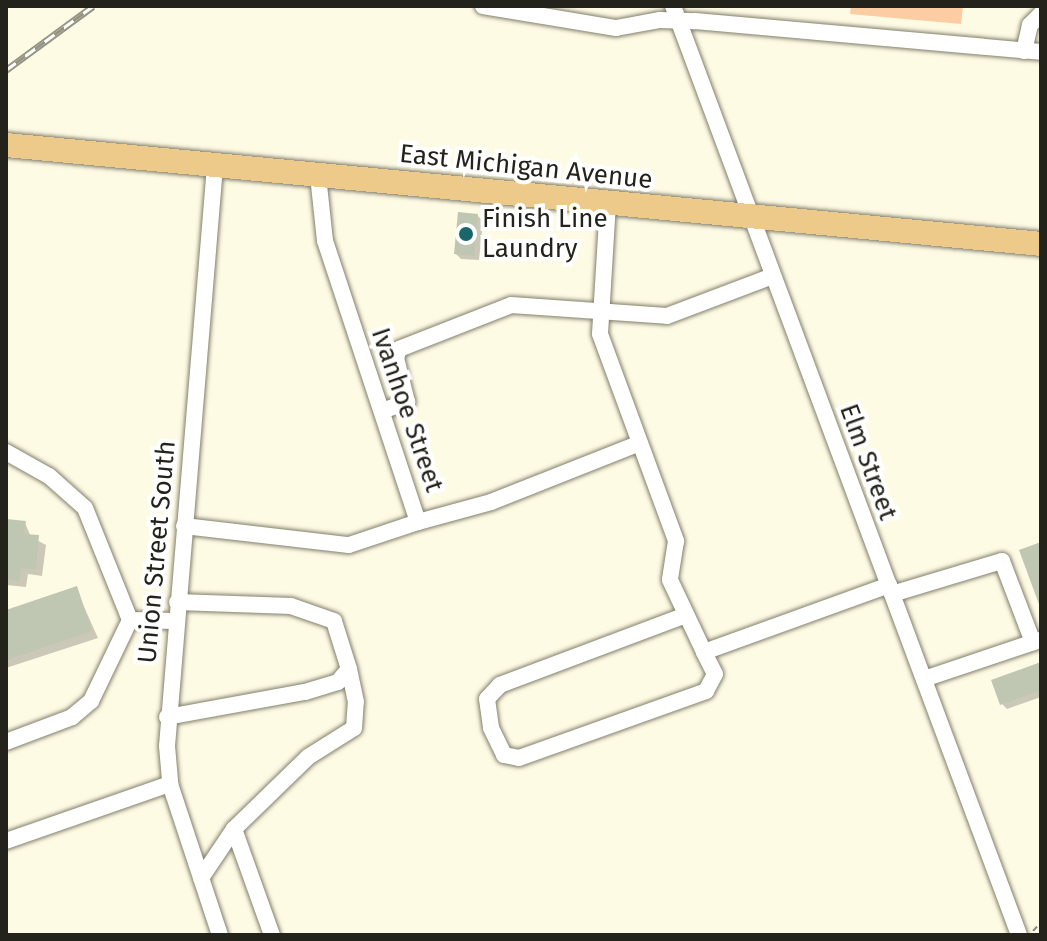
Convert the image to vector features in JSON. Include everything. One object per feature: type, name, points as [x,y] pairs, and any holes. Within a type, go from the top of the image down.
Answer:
[{"type":"highway","name":"East Michigan Avenue","points":[[6,145],[752,219],[1041,244]]},
{"type":"street","points":[[483,6],[616,28],[676,14],[1033,52],[1030,25],[1041,14]]},
{"type":"street","name":"Elm Street","points":[[676,14],[1019,935]]},
{"type":"street","name":"Union Street South","points":[[215,166],[167,717],[170,784],[220,935]]},
{"type":"street","name":"Ivanhoe Street","points":[[184,526],[349,545],[418,522],[325,241],[318,175]]},
{"type":"street","points":[[608,203],[600,334],[676,541],[670,580],[715,674],[706,691],[519,758],[504,755],[491,728],[487,699],[500,685],[686,615]]},
{"type":"street","points":[[382,411],[407,402],[396,358],[399,349],[511,305],[667,316],[773,276]]},
{"type":"street","points":[[418,522],[491,502],[640,443]]},
{"type":"street","points":[[6,452],[49,476],[85,508],[130,620],[91,701],[72,717],[6,742]]},
{"type":"street","points":[[704,652],[890,590],[1002,561],[1037,641],[924,679]]},
{"type":"street","points":[[177,602],[291,606],[334,621],[356,702],[354,728],[308,757],[234,829],[201,878]]},
{"type":"street","points":[[130,620],[175,621]]},
{"type":"street","points":[[167,717],[305,692],[338,682],[349,669]]},
{"type":"street","points":[[6,841],[170,784]]},
{"type":"street","points":[[234,829],[272,935]]},
{"type":"path","points":[[1030,935],[1041,922]]},
{"type":"shaded area","points":[[851,6],[963,6],[961,24],[850,14]]},
{"type":"building","name":"Finish Line Laundry","points":[[458,212],[478,214],[474,256],[454,254]]},
{"type":"building","points":[[6,519],[26,521],[24,534],[39,535],[36,569],[21,568],[19,581],[6,579]]},
{"type":"building","points":[[1041,542],[1041,607],[1040,607],[1019,550]]},
{"type":"building","points":[[77,586],[92,631],[6,660],[6,610]]},
{"type":"building","points":[[1041,662],[1041,690],[1000,705],[991,680]]},
{"type":"railway","points":[[6,70],[93,6]]},
{"type":"place","name":"Finish Line Laundry","points":[[466,234]]}]
